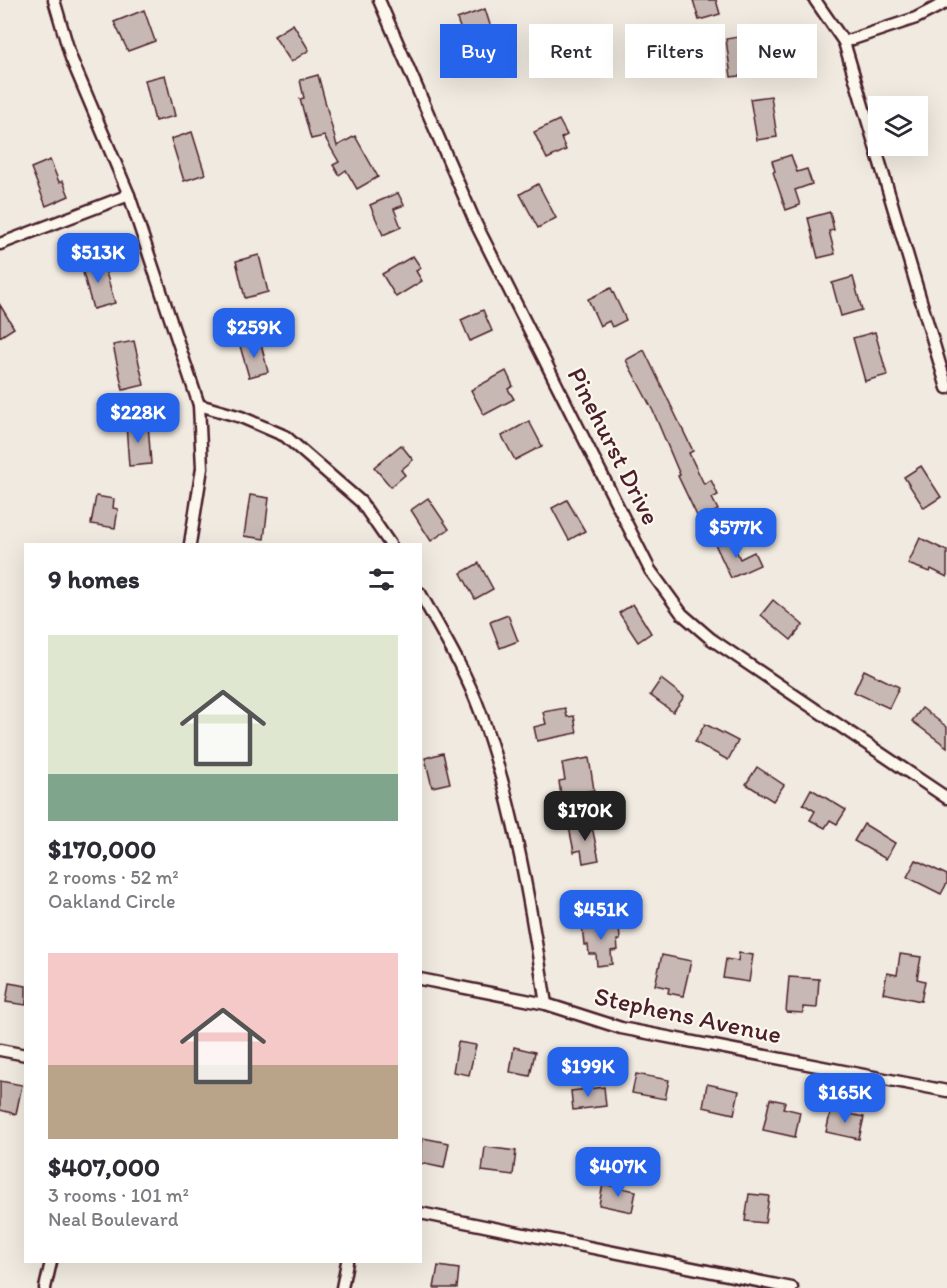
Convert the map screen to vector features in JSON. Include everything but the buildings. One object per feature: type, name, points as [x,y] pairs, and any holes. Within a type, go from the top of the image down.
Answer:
[{"type":"street","points":[[54,0],[71,58],[129,195],[199,405],[202,468],[190,543]]},
{"type":"street","name":"Pinehurst Drive","points":[[379,0],[476,224],[650,570],[682,614],[711,639],[947,798]]},
{"type":"street","points":[[814,0],[844,42],[947,388]]},
{"type":"street","points":[[844,42],[916,18],[947,2]]},
{"type":"street","points":[[0,244],[129,195]]},
{"type":"street","points":[[199,405],[241,417],[285,436],[361,502],[389,543]]},
{"type":"street","points":[[422,597],[446,639],[480,710],[504,792],[534,931],[546,1004]]},
{"type":"street","name":"Stephens Avenue","points":[[422,979],[546,1004],[621,1028],[947,1091]]},
{"type":"street","points":[[0,1050],[24,1055]]},
{"type":"street","points":[[422,1213],[792,1288]]},
{"type":"street","points":[[45,1288],[51,1263]]},
{"type":"street","points":[[342,1288],[346,1263]]}]
